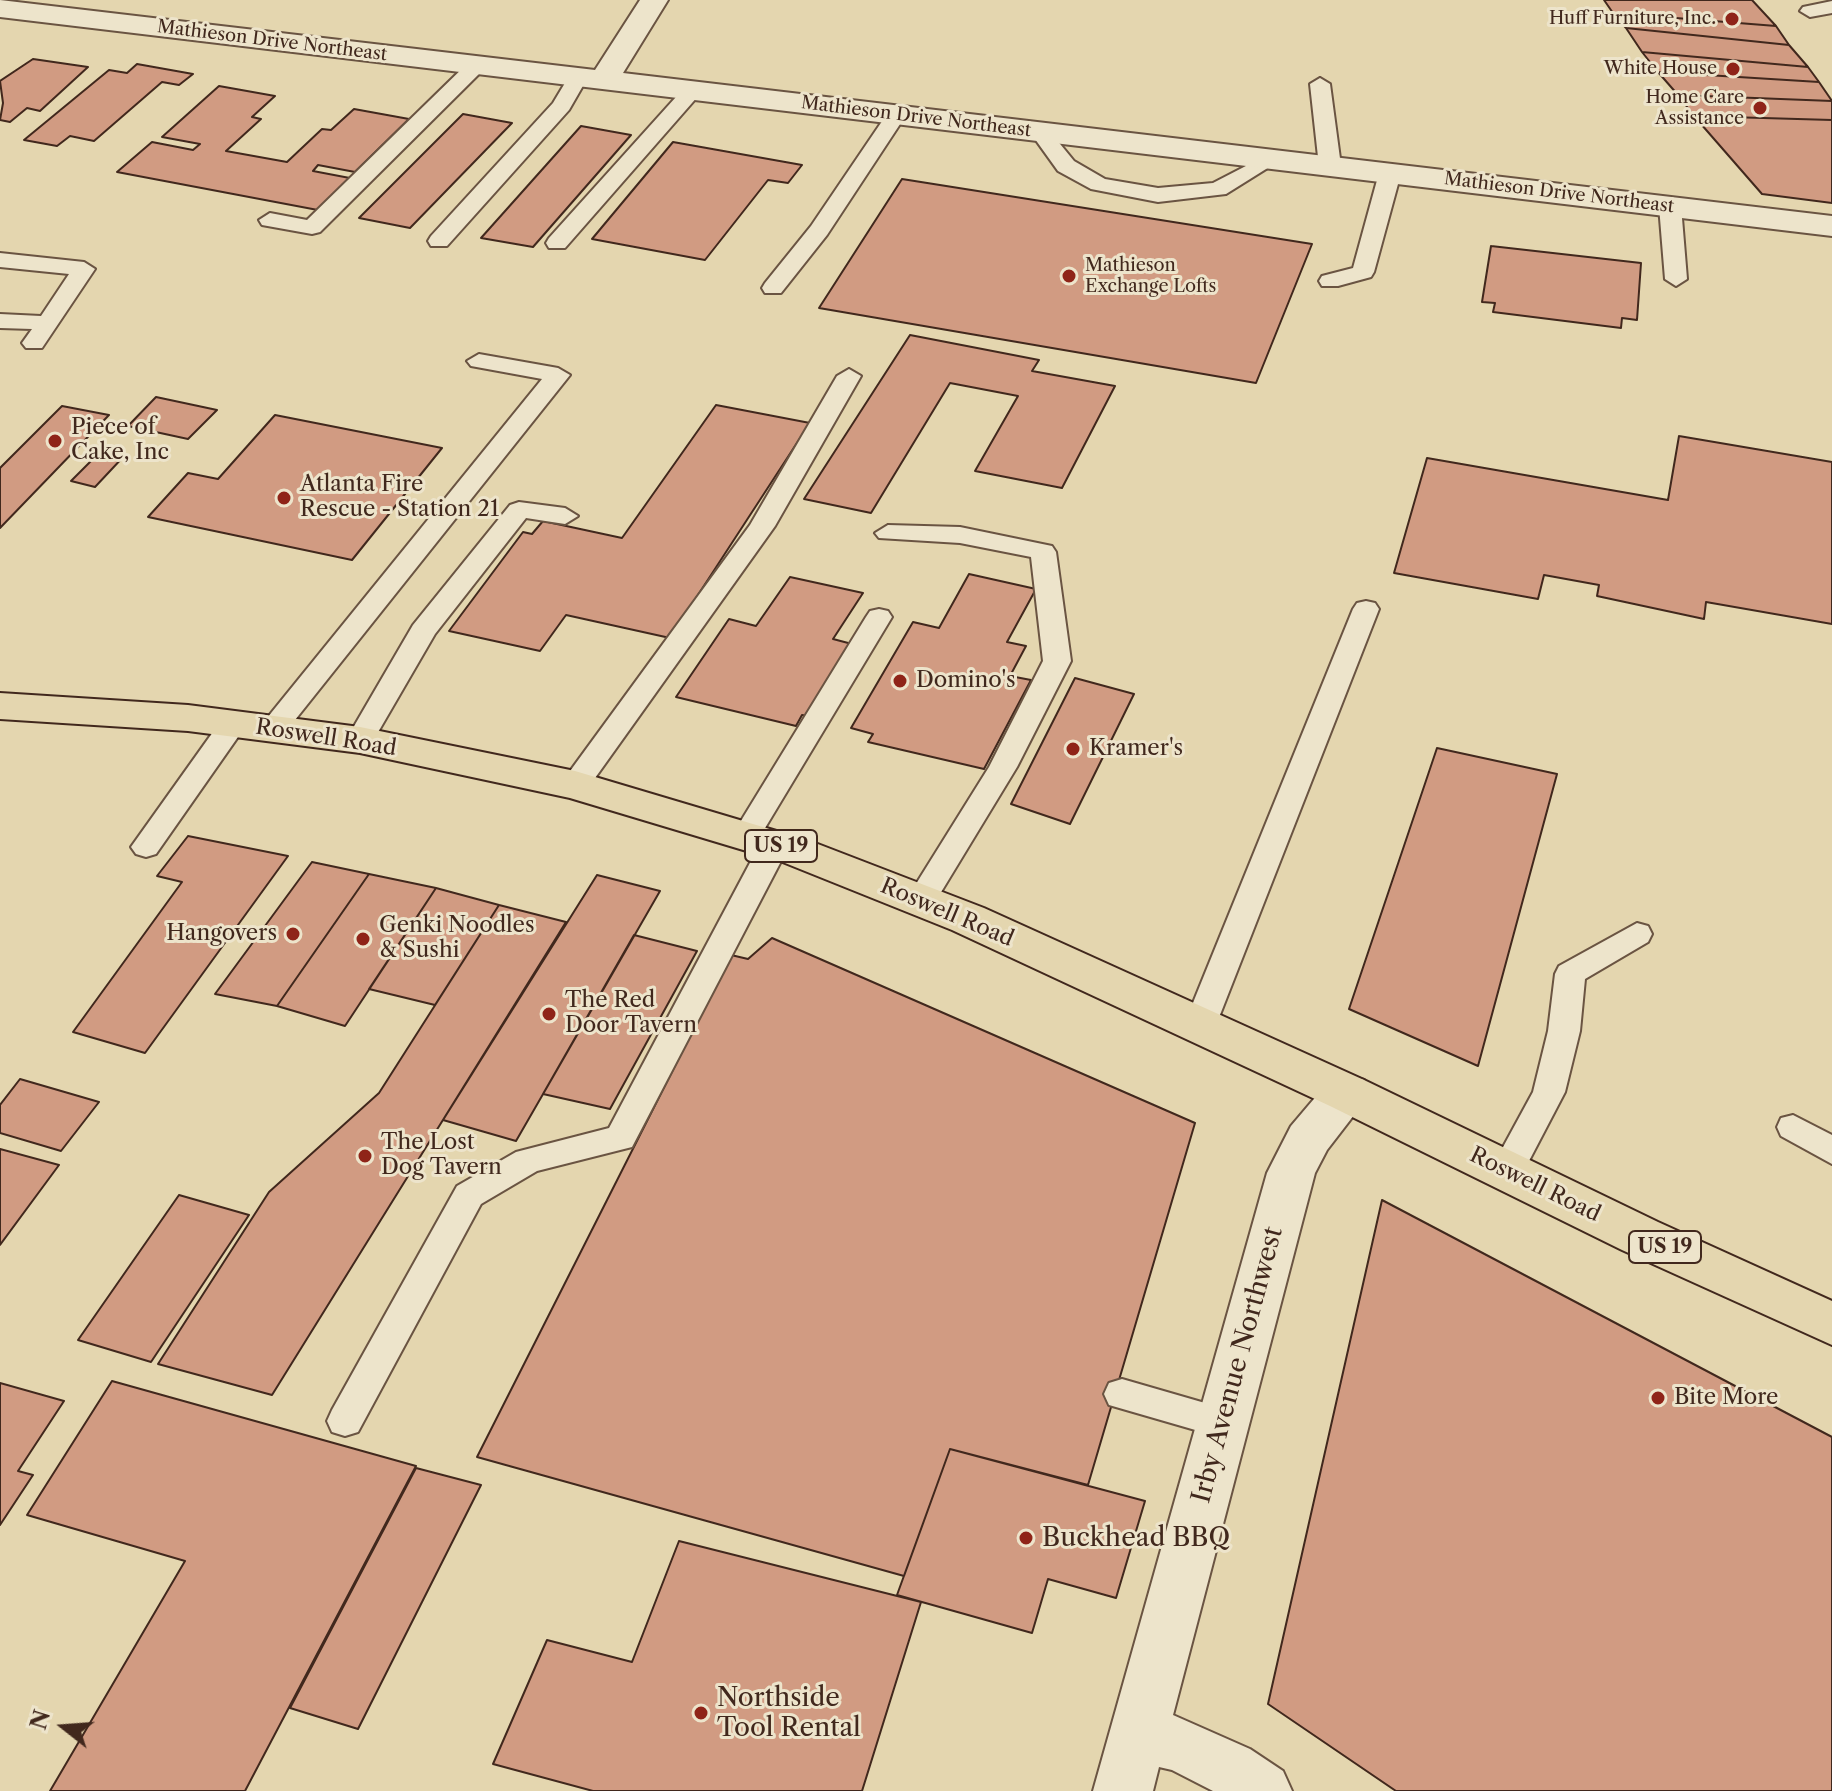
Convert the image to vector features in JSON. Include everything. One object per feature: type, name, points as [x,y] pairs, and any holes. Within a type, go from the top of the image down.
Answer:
[{"type":"main road","name":"Roswell Road","points":[[0,706],[253,727],[360,740],[575,785],[760,840],[921,900],[1200,1025],[1832,1324]]},
{"type":"street","points":[[591,79],[654,0]]},
{"type":"street","name":"Mathieson Drive Northeast","points":[[0,8],[1832,226]]},
{"type":"street","name":"Irby Avenue Northwest","points":[[1123,1791],[1291,1173],[1308,1139],[1347,1093]]},
{"type":"street","points":[[1138,1736],[1180,1744],[1229,1768],[1262,1791]]},
{"type":"lane","points":[[1810,11],[1832,7]]},
{"type":"lane","points":[[270,220],[312,227],[477,65]]},
{"type":"lane","points":[[439,241],[562,106],[591,79]]},
{"type":"lane","points":[[1320,84],[1330,166]]},
{"type":"lane","points":[[557,243],[692,91]]},
{"type":"lane","points":[[773,288],[819,230],[896,115]]},
{"type":"lane","points":[[1040,132],[1066,166],[1099,184],[1158,195],[1218,189],[1271,159]]},
{"type":"lane","points":[[1330,281],[1363,272],[1390,173]]},
{"type":"lane","points":[[1670,206],[1676,279]]},
{"type":"lane","points":[[0,260],[84,269],[40,333],[0,321]]},
{"type":"lane","points":[[146,847],[558,375],[479,361]]},
{"type":"lane","points":[[575,785],[762,526],[849,376]]},
{"type":"lane","points":[[360,740],[423,631],[519,510],[565,516]]},
{"type":"lane","points":[[888,533],[960,535],[1043,552],[1057,661],[1003,767],[921,900]]},
{"type":"lane","points":[[1200,1025],[1366,609]]},
{"type":"lane","points":[[345,1421],[469,1195],[528,1161],[620,1138],[760,840],[879,617]]},
{"type":"lane","points":[[1507,1171],[1549,1092],[1564,1031],[1570,974],[1637,934]]},
{"type":"lane","points":[[1793,1127],[1832,1151]]},
{"type":"lane","points":[[1122,1394],[1223,1423]]},
{"type":"building","name":"Huff Furniture, Inc.","points":[[1604,0],[1752,0],[1776,26],[1613,13]]},
{"type":"building","points":[[1613,13],[1776,26],[1789,45],[1626,28]]},
{"type":"building","points":[[1626,28],[1789,45],[1808,67],[1642,52]]},
{"type":"building","name":"White House","points":[[1642,52],[1808,67],[1819,82],[1658,72]]},
{"type":"building","points":[[33,59],[88,67],[40,111],[27,108],[10,122],[0,120],[3,103],[0,81]]},
{"type":"building","points":[[137,64],[193,74],[179,85],[162,82],[94,141],[70,136],[57,146],[24,140],[109,70],[127,73]]},
{"type":"building","points":[[1658,72],[1819,82],[1832,101],[1678,95]]},
{"type":"building","points":[[219,86],[275,96],[252,117],[261,119],[226,151],[287,162],[322,129],[331,130],[354,109],[409,119],[355,172],[318,165],[313,171],[355,179],[323,211],[117,172],[152,142],[193,150],[200,144],[162,137]]},
{"type":"building","name":"Home Care Assistance","points":[[1678,95],[1832,101],[1832,120],[1694,116]]},
{"type":"building","points":[[463,114],[512,123],[410,228],[359,218]]},
{"type":"building","points":[[1694,116],[1832,120],[1832,203],[1762,194]]},
{"type":"building","points":[[581,126],[631,135],[533,247],[481,238]]},
{"type":"building","points":[[673,142],[802,165],[788,183],[768,180],[705,260],[592,239]]},
{"type":"building","name":"Mathieson Exchange Lofts","points":[[902,179],[1312,244],[1256,383],[819,308]]},
{"type":"building","points":[[1491,246],[1641,263],[1637,320],[1622,318],[1621,328],[1493,312],[1495,303],[1482,302]]},
{"type":"building","points":[[910,335],[1039,360],[1032,371],[1115,386],[1062,488],[975,471],[1018,396],[950,383],[871,513],[804,499]]},
{"type":"building","points":[[156,397],[217,410],[188,439],[128,426]]},
{"type":"building","points":[[716,405],[810,423],[670,638],[566,615],[540,651],[449,631],[523,532],[532,534],[543,521],[622,538]]},
{"type":"building","name":"Piece of Cake, Inc","points":[[62,406],[109,415],[0,528],[0,468]]},
{"type":"building","name":"Atlanta Fire Rescue - Station 21","points":[[275,415],[442,448],[352,560],[148,517],[188,473],[218,479]]},
{"type":"building","points":[[1679,436],[1832,462],[1832,624],[1706,602],[1704,619],[1597,596],[1599,585],[1544,575],[1538,599],[1394,573],[1427,458],[1668,500]]},
{"type":"building","points":[[102,450],[125,455],[95,487],[71,481]]},
{"type":"building","points":[[969,574],[1036,589],[1007,642],[1026,646],[1010,676],[1031,680],[984,769],[868,742],[873,734],[851,728],[913,622],[939,628]]},
{"type":"building","points":[[790,577],[863,593],[833,639],[852,644],[807,716],[802,715],[796,726],[676,697],[729,619],[756,626]]},
{"type":"building","name":"Kramer's","points":[[1075,678],[1134,694],[1070,824],[1011,804]]},
{"type":"building","points":[[1437,748],[1557,774],[1478,1066],[1349,1009]]},
{"type":"building","points":[[188,836],[288,856],[145,1053],[73,1032],[182,882],[157,876]]},
{"type":"building","name":"Hangovers","points":[[312,862],[369,874],[277,1006],[215,994]]},
{"type":"building","name":"Genki Noodles & Sushi","points":[[369,874],[436,888],[345,1026],[277,1006]]},
{"type":"building","name":"The Red Door Tavern","points":[[597,875],[660,891],[516,1141],[443,1120]]},
{"type":"building","points":[[436,888],[499,905],[435,1005],[369,989]]},
{"type":"building","name":"The Lost Dog Tavern","points":[[499,905],[566,922],[272,1395],[158,1364],[269,1192],[379,1093]]},
{"type":"building","points":[[634,935],[697,951],[610,1109],[543,1094]]},
{"type":"building","points":[[772,938],[1195,1123],[1088,1485],[950,1449],[904,1576],[477,1457],[731,955],[748,959]]},
{"type":"building","points":[[20,1079],[99,1102],[61,1151],[0,1133],[0,1105]]},
{"type":"building","points":[[0,1149],[59,1165],[0,1245]]},
{"type":"building","points":[[179,1195],[249,1215],[151,1362],[78,1340]]},
{"type":"building","points":[[1382,1200],[1832,1437],[1832,1791],[1396,1791],[1268,1704]]},
{"type":"building","points":[[112,1381],[416,1466],[245,1791],[50,1791],[185,1561],[27,1515]]},
{"type":"building","points":[[0,1383],[64,1401],[18,1471],[33,1475],[0,1525]]},
{"type":"building","name":"Buckhead BBQ","points":[[950,1449],[1145,1501],[1116,1598],[1048,1579],[1032,1633],[897,1595]]},
{"type":"building","points":[[416,1468],[481,1485],[358,1729],[290,1708]]},
{"type":"building","name":"Northside Tool Rental","points":[[679,1541],[921,1602],[862,1791],[593,1791],[493,1764],[547,1640],[632,1662]]},
{"type":"place","name":"Huff Furniture, Inc.","points":[[1732,19]]},
{"type":"place","name":"White House","points":[[1733,69]]},
{"type":"place","name":"Home Care Assistance","points":[[1760,108]]},
{"type":"place","name":"Mathieson Exchange Lofts","points":[[1069,276]]},
{"type":"place","name":"Piece of Cake, Inc","points":[[55,441]]},
{"type":"place","name":"Atlanta Fire Rescue - Station 21","points":[[284,498]]},
{"type":"place","name":"Domino's","points":[[900,681]]},
{"type":"place","name":"Kramer's","points":[[1073,749]]},
{"type":"place","name":"Hangovers","points":[[293,934]]},
{"type":"place","name":"Genki Noodles & Sushi","points":[[363,939]]},
{"type":"place","name":"The Red Door Tavern","points":[[549,1014]]},
{"type":"place","name":"The Lost Dog Tavern","points":[[365,1156]]},
{"type":"place","name":"Bite More","points":[[1658,1398]]},
{"type":"place","name":"Buckhead BBQ","points":[[1026,1538]]},
{"type":"place","name":"Northside Tool Rental","points":[[701,1713]]}]
